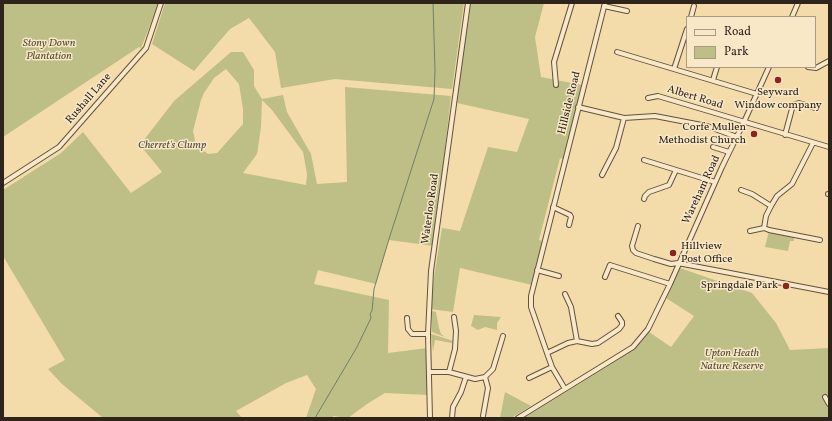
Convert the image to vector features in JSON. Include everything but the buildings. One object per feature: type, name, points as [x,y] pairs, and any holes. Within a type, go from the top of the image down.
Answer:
[{"type":"street","name":"Rushall Lane","points":[[3,183],[59,147],[146,48],[161,3]]},
{"type":"street","name":"Waterloo Road","points":[[430,418],[428,334],[431,271],[468,3]]},
{"type":"street","points":[[556,85],[554,62],[572,3]]},
{"type":"street","points":[[792,16],[798,3]]},
{"type":"street","points":[[605,4],[627,11]]},
{"type":"street","name":"Hillside Road","points":[[565,389],[552,367],[532,307],[531,296],[605,4]]},
{"type":"street","points":[[691,16],[694,6]]},
{"type":"street","points":[[674,69],[686,32]]},
{"type":"street","points":[[616,52],[757,94]]},
{"type":"street","points":[[816,68],[829,60]]},
{"type":"street","points":[[713,80],[717,68]]},
{"type":"street","name":"Wareham Road","points":[[518,418],[633,347],[648,329],[769,68]]},
{"type":"street","name":"Albert Road","points":[[648,98],[658,96],[829,147]]},
{"type":"street","points":[[785,134],[793,105],[799,103],[815,108]]},
{"type":"street","points":[[578,107],[624,118],[655,116],[707,126],[737,137]]},
{"type":"street","points":[[602,175],[616,148],[624,118]]},
{"type":"street","points":[[764,228],[766,216],[771,206],[777,196],[792,184],[813,143]]},
{"type":"street","points":[[713,147],[729,152]]},
{"type":"street","points":[[647,160],[715,182]]},
{"type":"street","points":[[644,199],[650,192],[669,185],[676,170]]},
{"type":"street","points":[[741,190],[752,194],[771,206]]},
{"type":"street","points":[[553,207],[570,215],[571,217],[568,225]]},
{"type":"street","points":[[638,226],[632,246],[636,253],[671,264],[678,263],[829,292]]},
{"type":"street","points":[[750,231],[764,228],[820,240]]},
{"type":"street","points":[[605,277],[610,265],[670,284]]},
{"type":"street","points":[[537,270],[559,276]]},
{"type":"street","points":[[566,294],[571,307],[577,340]]},
{"type":"street","points":[[547,353],[577,340],[592,344],[598,343],[619,329],[622,325],[622,322],[618,316]]},
{"type":"street","points":[[449,372],[455,349],[456,331],[454,317]]},
{"type":"street","points":[[407,318],[408,328],[412,334],[428,334]]},
{"type":"street","points":[[429,372],[449,372],[475,379],[485,377],[493,369],[503,336]]},
{"type":"street","points":[[529,378],[552,367]]},
{"type":"street","points":[[452,418],[453,407],[461,392],[466,377]]},
{"type":"street","points":[[483,416],[488,388],[485,377]]},
{"type":"street","points":[[825,397],[829,404]]},
{"type":"green space","name":"Stony Down Plantation","points":[[3,3],[158,3],[158,5],[141,48],[139,47],[3,137]]},
{"type":"green space","points":[[165,3],[464,3],[452,89],[335,79],[281,88],[275,52],[249,18],[230,29],[194,71],[152,44]]},
{"type":"green space","points":[[471,3],[544,3],[535,37],[541,77],[582,85],[563,159],[560,158],[539,240],[543,241],[532,285],[460,268],[453,312],[431,309],[434,277],[442,228],[460,231],[488,147],[517,152],[529,119],[457,103],[459,79]]},
{"type":"green space","name":"Cherret's Clump","points":[[231,52],[243,52],[254,70],[254,86],[262,99],[283,95],[287,112],[311,154],[317,184],[347,182],[345,87],[451,96],[434,246],[389,240],[376,284],[318,270],[314,284],[389,300],[388,353],[427,348],[428,395],[385,393],[348,418],[333,416],[333,418],[306,418],[316,389],[307,375],[286,383],[236,411],[242,418],[103,418],[62,384],[48,369],[65,360],[3,256],[3,190],[61,153],[83,132],[131,193],[162,172],[140,145],[174,101]],"holes":[[[226,69],[239,84],[243,109],[243,124],[217,153],[208,154],[196,145],[193,131],[204,93],[214,78]],[[262,100],[272,110],[303,152],[307,174],[306,185],[243,173],[257,154],[261,127]]]},
{"type":"green space","points":[[769,231],[794,236],[794,241],[790,241],[788,251],[765,247]]},
{"type":"green space","name":"Upton Heath Nature Reserve","points":[[680,268],[752,293],[776,323],[790,350],[829,348],[829,418],[524,418],[637,347],[649,332],[671,347],[694,316],[666,298]]},
{"type":"green space","points":[[432,311],[436,312],[441,334],[445,337],[432,332]]},
{"type":"green space","points":[[474,315],[501,317],[497,323],[497,330],[485,327],[478,330],[471,326]]},
{"type":"green space","points":[[431,334],[453,341],[452,343],[435,340],[433,352]]},
{"type":"green space","points":[[505,392],[531,406],[511,418],[500,418]]},
{"type":"waterway","points":[[315,418],[357,347],[371,318],[370,314],[372,311],[374,289],[434,99],[435,71],[433,3]]},
{"type":"place","name":"Seyward Window company","points":[[778,80]]},
{"type":"place","name":"Corfe Mullen Methodist Church","points":[[754,134]]},
{"type":"place","name":"Hillview Post Office","points":[[673,253]]},
{"type":"place","name":"Springdale Park","points":[[786,286]]}]
